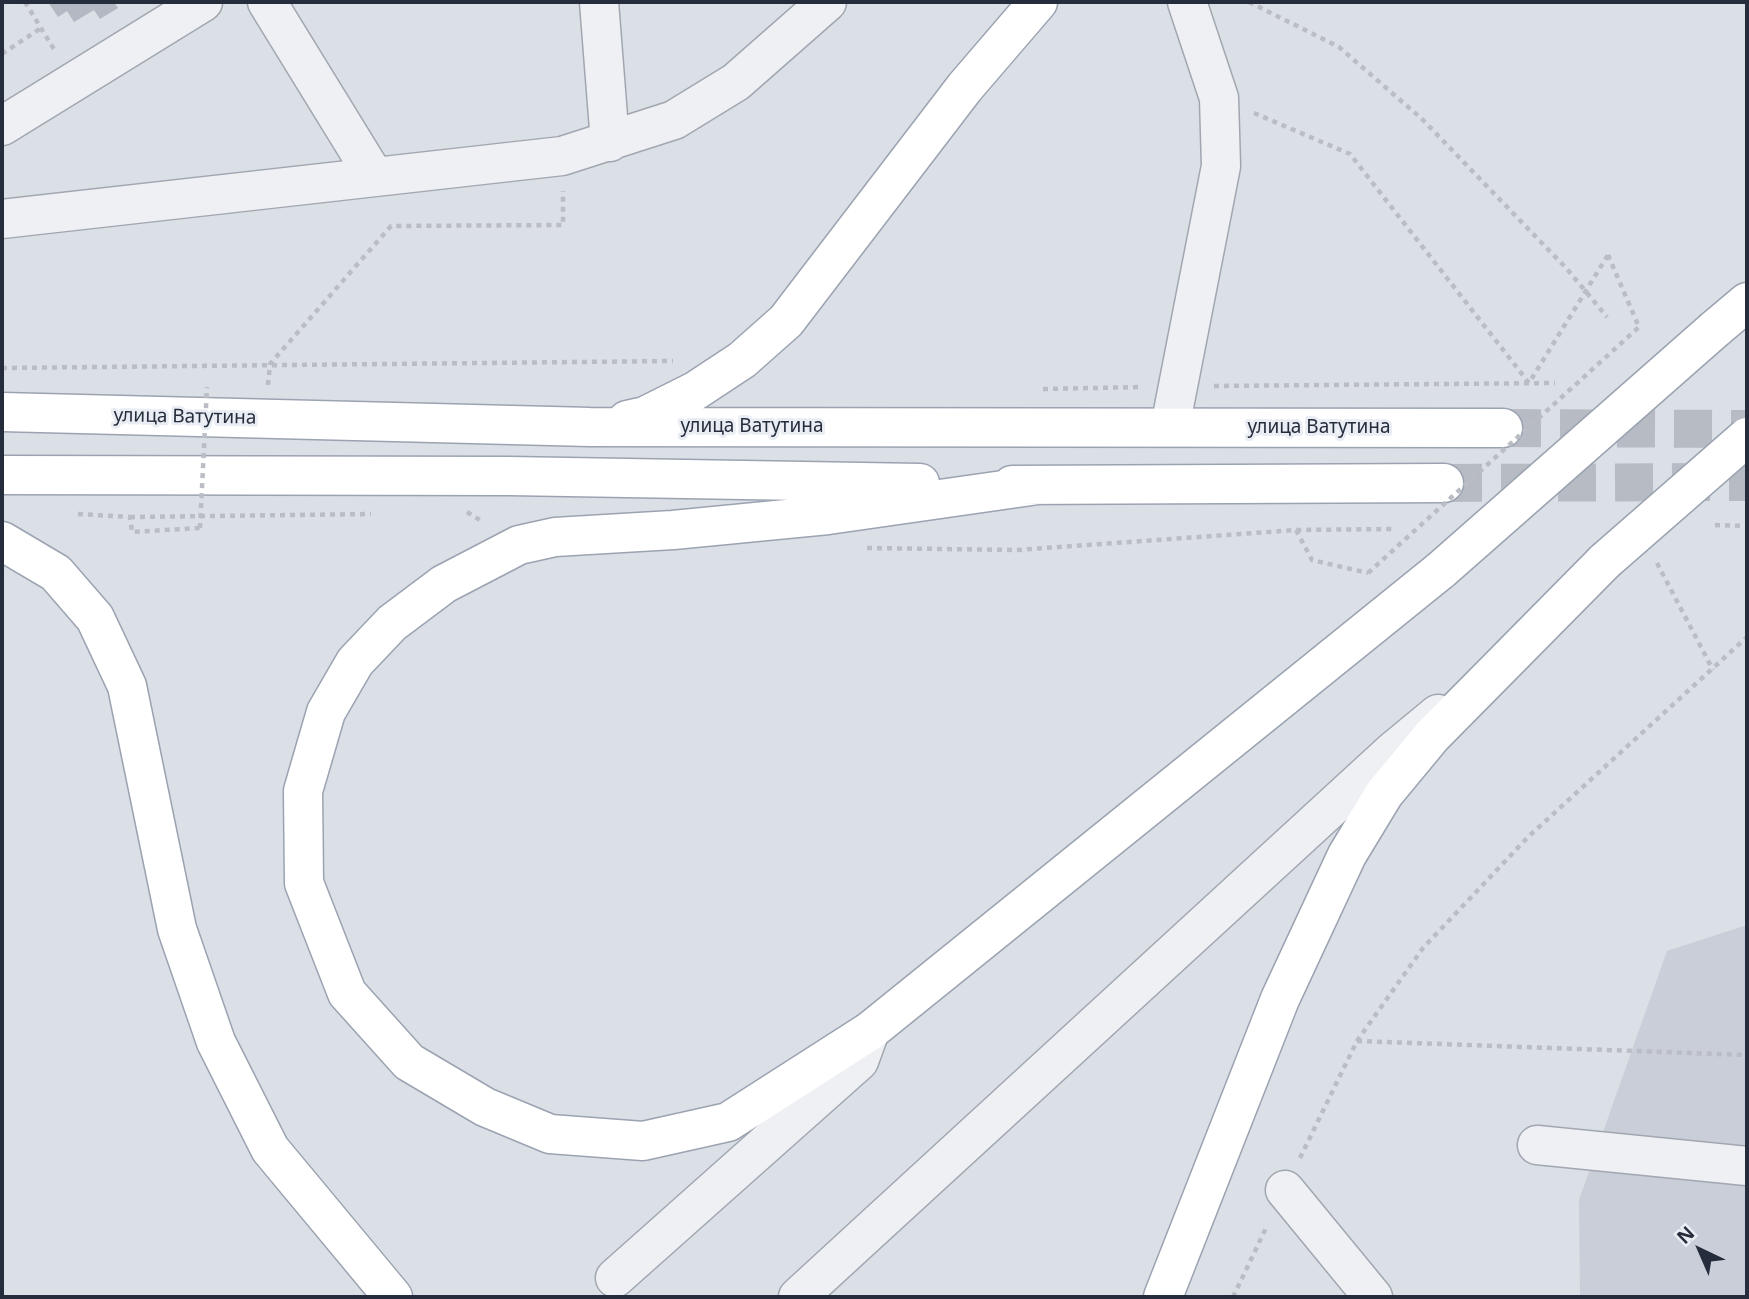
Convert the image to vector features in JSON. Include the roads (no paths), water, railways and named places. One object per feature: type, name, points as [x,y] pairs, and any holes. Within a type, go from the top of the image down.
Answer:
[{"type":"main road","points":[[590,427],[645,416],[695,391],[742,360],[786,321],[965,87],[1038,2]]},
{"type":"main road","points":[[1038,485],[828,515],[673,530],[555,537],[519,545],[444,584],[392,623],[355,662],[326,712],[303,791],[304,883],[347,993],[409,1062],[474,1100],[550,1134],[643,1141],[729,1122],[870,1031],[1441,570],[1747,302]]},
{"type":"main road","name":"улица Ватутина","points":[[2,412],[590,427],[1503,428]]},
{"type":"main road","points":[[1163,1297],[1280,999],[1347,855],[1384,794],[1432,736],[1605,561],[1747,437]]},
{"type":"main road","points":[[2,475],[509,476],[1038,485],[1444,483]]},
{"type":"main road","points":[[2,541],[56,573],[95,618],[127,686],[177,929],[215,1042],[270,1149],[393,1297]]},
{"type":"street","points":[[2,126],[203,2]]},
{"type":"street","points":[[267,2],[374,176]]},
{"type":"street","points":[[599,2],[610,142]]},
{"type":"street","points":[[2,219],[562,156],[674,120],[736,82],[827,2]]},
{"type":"street","points":[[1170,427],[1221,166],[1219,98],[1187,2]]},
{"type":"street","points":[[798,1297],[1392,752],[1510,655]]},
{"type":"street","points":[[615,1278],[859,1061],[870,1031]]},
{"type":"street","points":[[1537,1145],[1747,1166]]},
{"type":"street","points":[[1285,1190],[1373,1297]]},
{"type":"tunnel","points":[[1503,428],[1747,429]]},
{"type":"tunnel","points":[[1444,483],[1747,482]]}]
